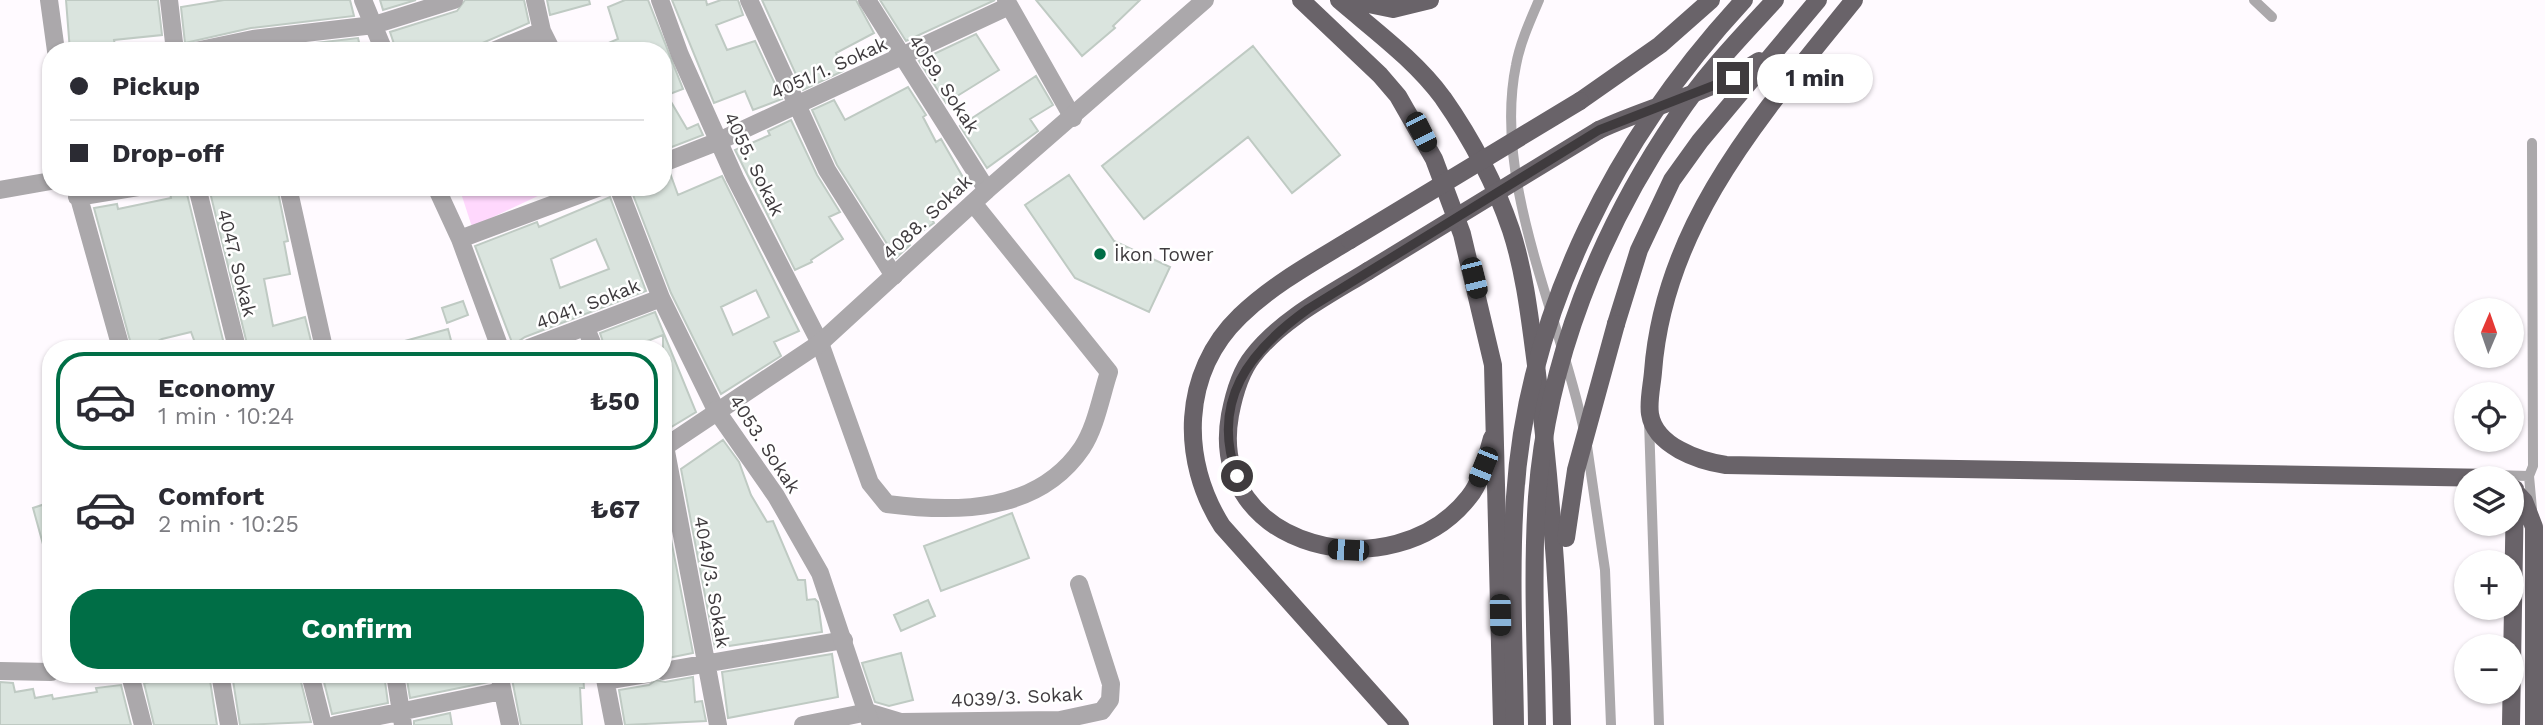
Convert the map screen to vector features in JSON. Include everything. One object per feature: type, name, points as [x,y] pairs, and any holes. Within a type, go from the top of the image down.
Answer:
[{"type":"main road","points":[[1301,0],[1389,85],[1407,109],[1434,159],[1462,234],[1489,340],[1497,422],[1502,725]]},
{"type":"main road","points":[[1339,0],[1411,62],[1443,98],[1490,178],[1505,212],[1521,270],[1534,344],[1547,454],[1560,614],[1562,725]]},
{"type":"main road","points":[[1349,0],[1398,5],[1430,0]]},
{"type":"main road","points":[[1400,725],[1222,526],[1202,488],[1193,454],[1191,428],[1199,384],[1209,360],[1228,329],[1245,311],[1287,279],[1580,101],[1660,45],[1711,0]]},
{"type":"main road","points":[[1515,725],[1515,496],[1529,401],[1549,323],[1580,242],[1630,146],[1692,59],[1744,0]]},
{"type":"main road","points":[[1537,725],[1534,590],[1538,495],[1550,408],[1573,325],[1604,243],[1655,150],[1703,81],[1775,0]]},
{"type":"main road","points":[[1560,614],[1574,478],[1641,244],[1672,180],[1773,52],[1818,0]]},
{"type":"main road","points":[[1854,0],[1745,139],[1689,231],[1664,299],[1654,359],[1650,413],[1659,431],[1681,451],[1726,465],[2454,476]]},
{"type":"main road","points":[[1497,422],[1483,467],[1469,497],[1436,525],[1404,542],[1375,549],[1334,549],[1296,538],[1261,514],[1237,476],[1229,447],[1229,421],[1240,380],[1252,357],[1279,331],[1368,271],[1599,130],[1635,114],[1715,87],[1773,52]]},
{"type":"main road","points":[[2524,501],[2534,527],[2534,725]]},
{"type":"main road","points":[[2511,725],[2513,536]]},
{"type":"street","points":[[49,0],[55,42]]},
{"type":"street","points":[[169,0],[174,42]]},
{"type":"street","points":[[363,0],[381,42]]},
{"type":"street","points":[[272,42],[374,25],[454,0]]},
{"type":"street","points":[[535,0],[547,42]]},
{"type":"street","name":"4055. Sokak","points":[[660,0],[719,141],[820,343],[870,483],[887,504],[925,509],[982,508],[1035,491],[1062,471],[1083,446],[1109,372],[973,203]]},
{"type":"street","points":[[749,0],[827,170],[894,276]]},
{"type":"street","name":"4059. Sokak","points":[[867,0],[986,190]]},
{"type":"street","name":"4088. Sokak","points":[[672,441],[820,343],[986,190],[1073,118],[1205,0]]},
{"type":"street","points":[[1008,3],[1073,118]]},
{"type":"street","name":"4051/1. Sokak","points":[[672,159],[902,58],[1008,3]]},
{"type":"street","points":[[515,42],[542,31]]},
{"type":"street","points":[[0,190],[42,183]]},
{"type":"street","points":[[77,196],[119,340]]},
{"type":"street","name":"4047. Sokak","points":[[199,196],[235,340]]},
{"type":"street","points":[[290,196],[322,340]]},
{"type":"street","points":[[440,196],[460,239],[497,340]]},
{"type":"street","points":[[460,239],[576,196]]},
{"type":"street","name":"4053. Sokak","points":[[621,196],[661,298],[716,410],[775,496],[820,573],[869,718]]},
{"type":"street","name":"4041. Sokak","points":[[552,340],[661,298]]},
{"type":"street","points":[[586,328],[591,340]]},
{"type":"street","name":"4049/3. Sokak","points":[[672,489],[718,725]]},
{"type":"street","name":"4039/3. Sokak","points":[[803,725],[869,718],[901,722],[1059,720],[1102,711],[1110,700],[1111,684],[1079,584]]},
{"type":"street","points":[[672,669],[844,640]]},
{"type":"street","points":[[0,671],[42,672]]},
{"type":"street","points":[[133,683],[143,725]]},
{"type":"street","points":[[222,683],[229,725]]},
{"type":"street","points":[[312,683],[323,725]]},
{"type":"street","points":[[396,683],[402,717]]},
{"type":"street","points":[[335,725],[402,717],[497,683]]},
{"type":"street","points":[[500,683],[510,725]]},
{"type":"street","points":[[606,683],[614,725]]},
{"type":"lane","points":[[1539,0],[1516,65],[1512,121],[1515,159],[1530,239],[1582,422],[1593,478],[1605,570],[1611,725]]},
{"type":"lane","points":[[2254,0],[2272,17]]},
{"type":"lane","points":[[2524,479],[2533,466],[2532,143]]},
{"type":"lane","points":[[1650,413],[1659,725]]},
{"type":"lane","points":[[2524,475],[2529,475]]},
{"type":"lane","points":[[2529,475],[2534,527]]},
{"type":"shaded area","points":[[462,196],[538,196],[472,227]]},
{"type":"building","points":[[66,0],[158,0],[162,35],[114,42],[69,42]]},
{"type":"building","points":[[224,0],[350,0],[354,16],[251,28],[185,42],[181,7]]},
{"type":"building","points":[[380,0],[416,0],[383,10]]},
{"type":"building","points":[[465,0],[524,0],[529,23],[485,42],[393,42],[390,32],[457,11]]},
{"type":"building","points":[[547,0],[589,0],[590,4],[550,15]]},
{"type":"building","points":[[625,0],[648,0],[665,42],[611,42],[618,39],[608,7]]},
{"type":"building","points":[[672,0],[706,0],[707,5],[721,0],[738,0],[743,15],[716,25],[727,50],[755,41],[782,99],[753,110],[745,91],[714,103]]},
{"type":"building","points":[[762,0],[856,0],[874,33],[836,53],[843,71],[803,90]]},
{"type":"building","points":[[880,0],[995,0],[906,41]]},
{"type":"building","points":[[1036,0],[1140,0],[1113,26],[1115,28],[1082,56]]},
{"type":"building","points":[[976,34],[999,70],[946,103],[919,61]]},
{"type":"building","points":[[358,38],[359,42],[324,42]]},
{"type":"building","points":[[1253,46],[1340,155],[1292,193],[1248,137],[1144,219],[1102,166]]},
{"type":"building","points":[[672,61],[683,89],[672,93]]},
{"type":"building","points":[[1036,76],[1053,105],[1030,119],[1038,131],[987,168],[960,126]]},
{"type":"building","points":[[908,87],[926,115],[923,117],[936,142],[941,139],[968,186],[929,214],[934,223],[908,241],[910,245],[896,258],[837,165],[812,110],[834,100],[845,120]]},
{"type":"building","points":[[672,104],[687,129],[698,124],[703,135],[672,147]]},
{"type":"building","points":[[791,120],[817,175],[840,212],[829,217],[843,239],[811,260],[812,262],[795,270],[735,150],[770,135],[768,131]]},
{"type":"building","name":"İkon Tower","points":[[1069,175],[1114,241],[1170,267],[1149,312],[1075,278],[1025,205]]},
{"type":"building","points":[[722,176],[799,331],[774,342],[781,356],[721,394],[671,293],[633,196],[672,196],[672,178],[678,195]],"holes":[[[756,290],[769,317],[733,335],[721,307]]]},
{"type":"building","points":[[187,196],[223,340],[194,340],[191,332],[160,340],[130,340],[94,208],[117,204],[118,209]]},
{"type":"building","points":[[211,196],[279,196],[288,241],[284,242],[290,274],[264,279],[273,326],[305,317],[311,340],[246,340]]},
{"type":"building","points":[[610,197],[646,291],[520,340],[511,340],[475,246],[537,222],[539,227]],"holes":[[[596,239],[609,269],[560,288],[551,259]]]},
{"type":"building","points":[[463,301],[468,315],[447,323],[442,308]]},
{"type":"building","points":[[655,312],[666,340],[663,340],[663,335],[650,340],[602,340],[600,333]]},
{"type":"building","points":[[448,329],[451,340],[408,340]]},
{"type":"building","points":[[672,353],[696,412],[672,427]]},
{"type":"building","points":[[723,440],[739,462],[751,495],[767,522],[773,521],[798,580],[805,580],[807,600],[815,599],[818,602],[822,632],[715,648],[681,469]]},
{"type":"building","points":[[42,505],[42,541],[33,508]]},
{"type":"building","points":[[1012,513],[1029,558],[941,591],[924,546]]},
{"type":"building","points":[[672,544],[693,653],[672,657]]},
{"type":"building","points":[[928,600],[935,616],[901,631],[894,615]]},
{"type":"building","points":[[901,653],[913,700],[889,706],[875,702],[862,663]]},
{"type":"building","points":[[832,654],[838,697],[728,718],[722,672]]},
{"type":"building","points":[[693,677],[695,702],[702,701],[706,721],[625,725],[619,690],[652,683],[672,683],[672,681]]},
{"type":"building","points":[[0,682],[13,683],[15,692],[33,689],[35,698],[52,695],[53,699],[97,692],[96,688],[121,685],[131,725],[0,725]]},
{"type":"building","points":[[144,683],[210,683],[217,725],[154,725]]},
{"type":"building","points":[[233,683],[301,683],[311,722],[240,725]]},
{"type":"building","points":[[324,683],[385,683],[388,703],[332,714]]},
{"type":"building","points":[[408,683],[484,683],[410,698]]},
{"type":"building","points":[[513,683],[584,683],[584,688],[580,688],[582,725],[521,725]]},
{"type":"building","points":[[450,713],[452,725],[414,725],[414,721]]},
{"type":"place","name":"İkon Tower","points":[[1100,254]]},
{"type":"route","points":[[1237,476],[1231,461],[1228,434],[1235,393],[1252,357],[1269,339],[1308,309],[1599,130],[1660,104],[1706,90],[1733,78]]}]
